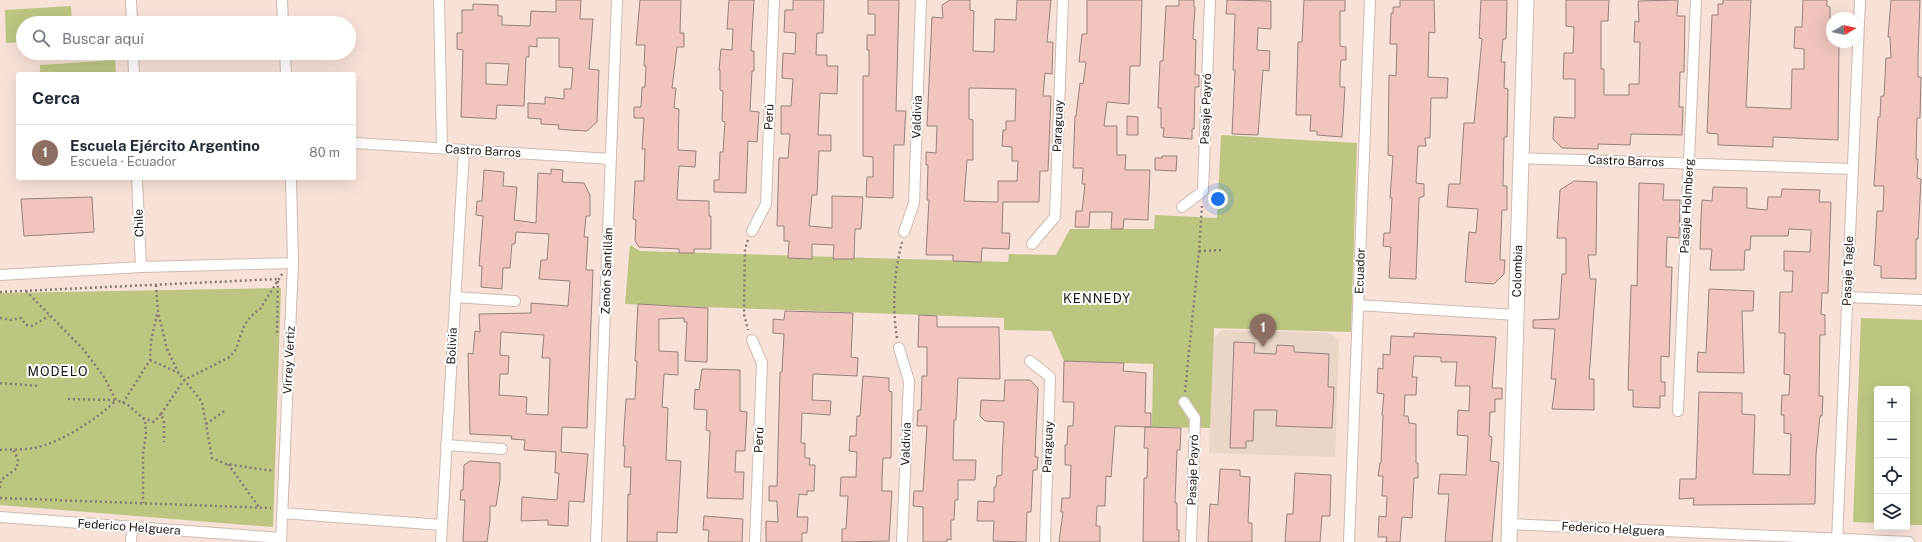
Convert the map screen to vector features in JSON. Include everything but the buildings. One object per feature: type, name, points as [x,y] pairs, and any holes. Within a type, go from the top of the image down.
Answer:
[{"type":"street","points":[[131,0],[132,16]]},
{"type":"street","points":[[282,0],[283,16]]},
{"type":"street","points":[[439,0],[442,148]]},
{"type":"street","name":"Zenón Santillán","points":[[596,542],[617,0]]},
{"type":"street","name":"Perú","points":[[752,231],[766,204],[774,0]]},
{"type":"street","name":"Valdivia","points":[[904,232],[914,203],[922,0]]},
{"type":"street","name":"Paraguay","points":[[1032,244],[1055,217],[1063,0]]},
{"type":"street","name":"Pasaje Payró","points":[[1203,191],[1210,0]]},
{"type":"street","name":"Ecuador","points":[[1349,542],[1370,0]]},
{"type":"street","name":"Colombia","points":[[1509,542],[1526,0]]},
{"type":"street","name":"Pasaje Holmberg","points":[[1678,411],[1696,0]]},
{"type":"street","name":"Pasaje Tagle","points":[[1837,540],[1860,0]]},
{"type":"street","points":[[133,60],[134,72]]},
{"type":"street","points":[[285,60],[286,72]]},
{"type":"street","name":"Castro Barros","points":[[356,143],[612,159]]},
{"type":"street","name":"Bolivia","points":[[441,542],[464,150]]},
{"type":"street","name":"Castro Barros","points":[[1520,158],[1689,162],[1852,169]]},
{"type":"street","name":"Chile","points":[[138,180],[141,267]]},
{"type":"street","name":"Virrey Vertiz","points":[[281,540],[278,510],[293,263],[291,180]]},
{"type":"street","points":[[1182,207],[1203,191]]},
{"type":"street","points":[[0,275],[141,267],[293,263]]},
{"type":"street","points":[[455,297],[515,301]]},
{"type":"street","points":[[1847,297],[1922,300]]},
{"type":"street","points":[[1358,305],[1516,315]]},
{"type":"street","name":"Perú","points":[[752,340],[762,363],[755,542]]},
{"type":"street","name":"Valdivia","points":[[899,348],[909,381],[902,542]]},
{"type":"street","name":"Paraguay","points":[[1030,361],[1050,377],[1045,542]]},
{"type":"street","name":"Pasaje Payró","points":[[1184,402],[1195,418],[1191,542]]},
{"type":"street","points":[[446,446],[502,449]]},
{"type":"street","points":[[278,510],[442,525]]},
{"type":"street","name":"Federico Helguera","points":[[0,517],[281,540]]},
{"type":"street","name":"Federico Helguera","points":[[1509,524],[1837,540],[1909,542]]},
{"type":"street","points":[[131,542],[132,528]]},
{"type":"path","points":[[1184,402],[1200,251],[1203,191]]},
{"type":"path","points":[[752,231],[745,248],[744,314],[752,340]]},
{"type":"path","points":[[899,348],[894,316],[896,262],[904,232]]},
{"type":"path","points":[[1200,251],[1222,250]]},
{"type":"path","points":[[0,292],[278,279]]},
{"type":"path","points":[[277,340],[278,279]]},
{"type":"path","points":[[68,399],[116,400],[123,403],[143,418],[154,422],[184,380],[230,357],[236,349],[244,326],[252,316],[260,310],[278,279]]},
{"type":"path","points":[[156,285],[158,312],[167,349],[179,374],[202,402],[212,458],[228,464],[275,471]]},
{"type":"path","points":[[25,291],[84,350],[104,378],[116,400]]},
{"type":"path","points":[[123,403],[150,360],[151,341],[158,312]]},
{"type":"path","points":[[0,318],[11,320],[21,318],[26,325],[32,326],[49,316]]},
{"type":"path","points":[[150,360],[179,374]]},
{"type":"path","points":[[0,383],[38,386]]},
{"type":"path","points":[[0,450],[33,448],[47,444],[105,412],[116,400]]},
{"type":"path","points":[[206,424],[226,410]]},
{"type":"path","points":[[161,414],[164,422],[164,442]]},
{"type":"path","points":[[143,418],[146,435],[143,453],[144,503]]},
{"type":"path","points":[[0,488],[1,480],[17,468],[18,459],[13,449]]},
{"type":"path","points":[[275,463],[275,478]]},
{"type":"path","points":[[228,464],[260,507]]},
{"type":"path","points":[[0,498],[260,507],[278,510]]},
{"type":"shaded area","points":[[1222,330],[1329,333],[1339,340],[1335,457],[1209,453],[1212,340]]},
{"type":"green space","points":[[71,6],[72,16],[16,16],[16,42],[6,43],[5,10]]},
{"type":"green space","points":[[115,60],[116,72],[40,72],[40,65]]},
{"type":"green space","points":[[1221,135],[1357,143],[1351,332],[1214,328],[1210,428],[1152,427],[1153,364],[1064,361],[1051,331],[1004,330],[1004,318],[625,304],[630,245],[640,251],[1008,262],[1009,254],[1056,255],[1070,229],[1154,229],[1155,215],[1217,218]]},
{"type":"green space","points":[[281,288],[273,527],[0,505],[0,293]]},
{"type":"green space","points":[[1861,318],[1922,320],[1922,525],[1910,525],[1910,386],[1874,386],[1874,523],[1853,522]]},
{"type":"place","name":"Escuela Ejército Argentino","points":[[1263,347]]},
{"type":"district","name":"KENNEDY","points":[[1097,298]]},
{"type":"district","name":"MODELO","points":[[58,371]]}]
